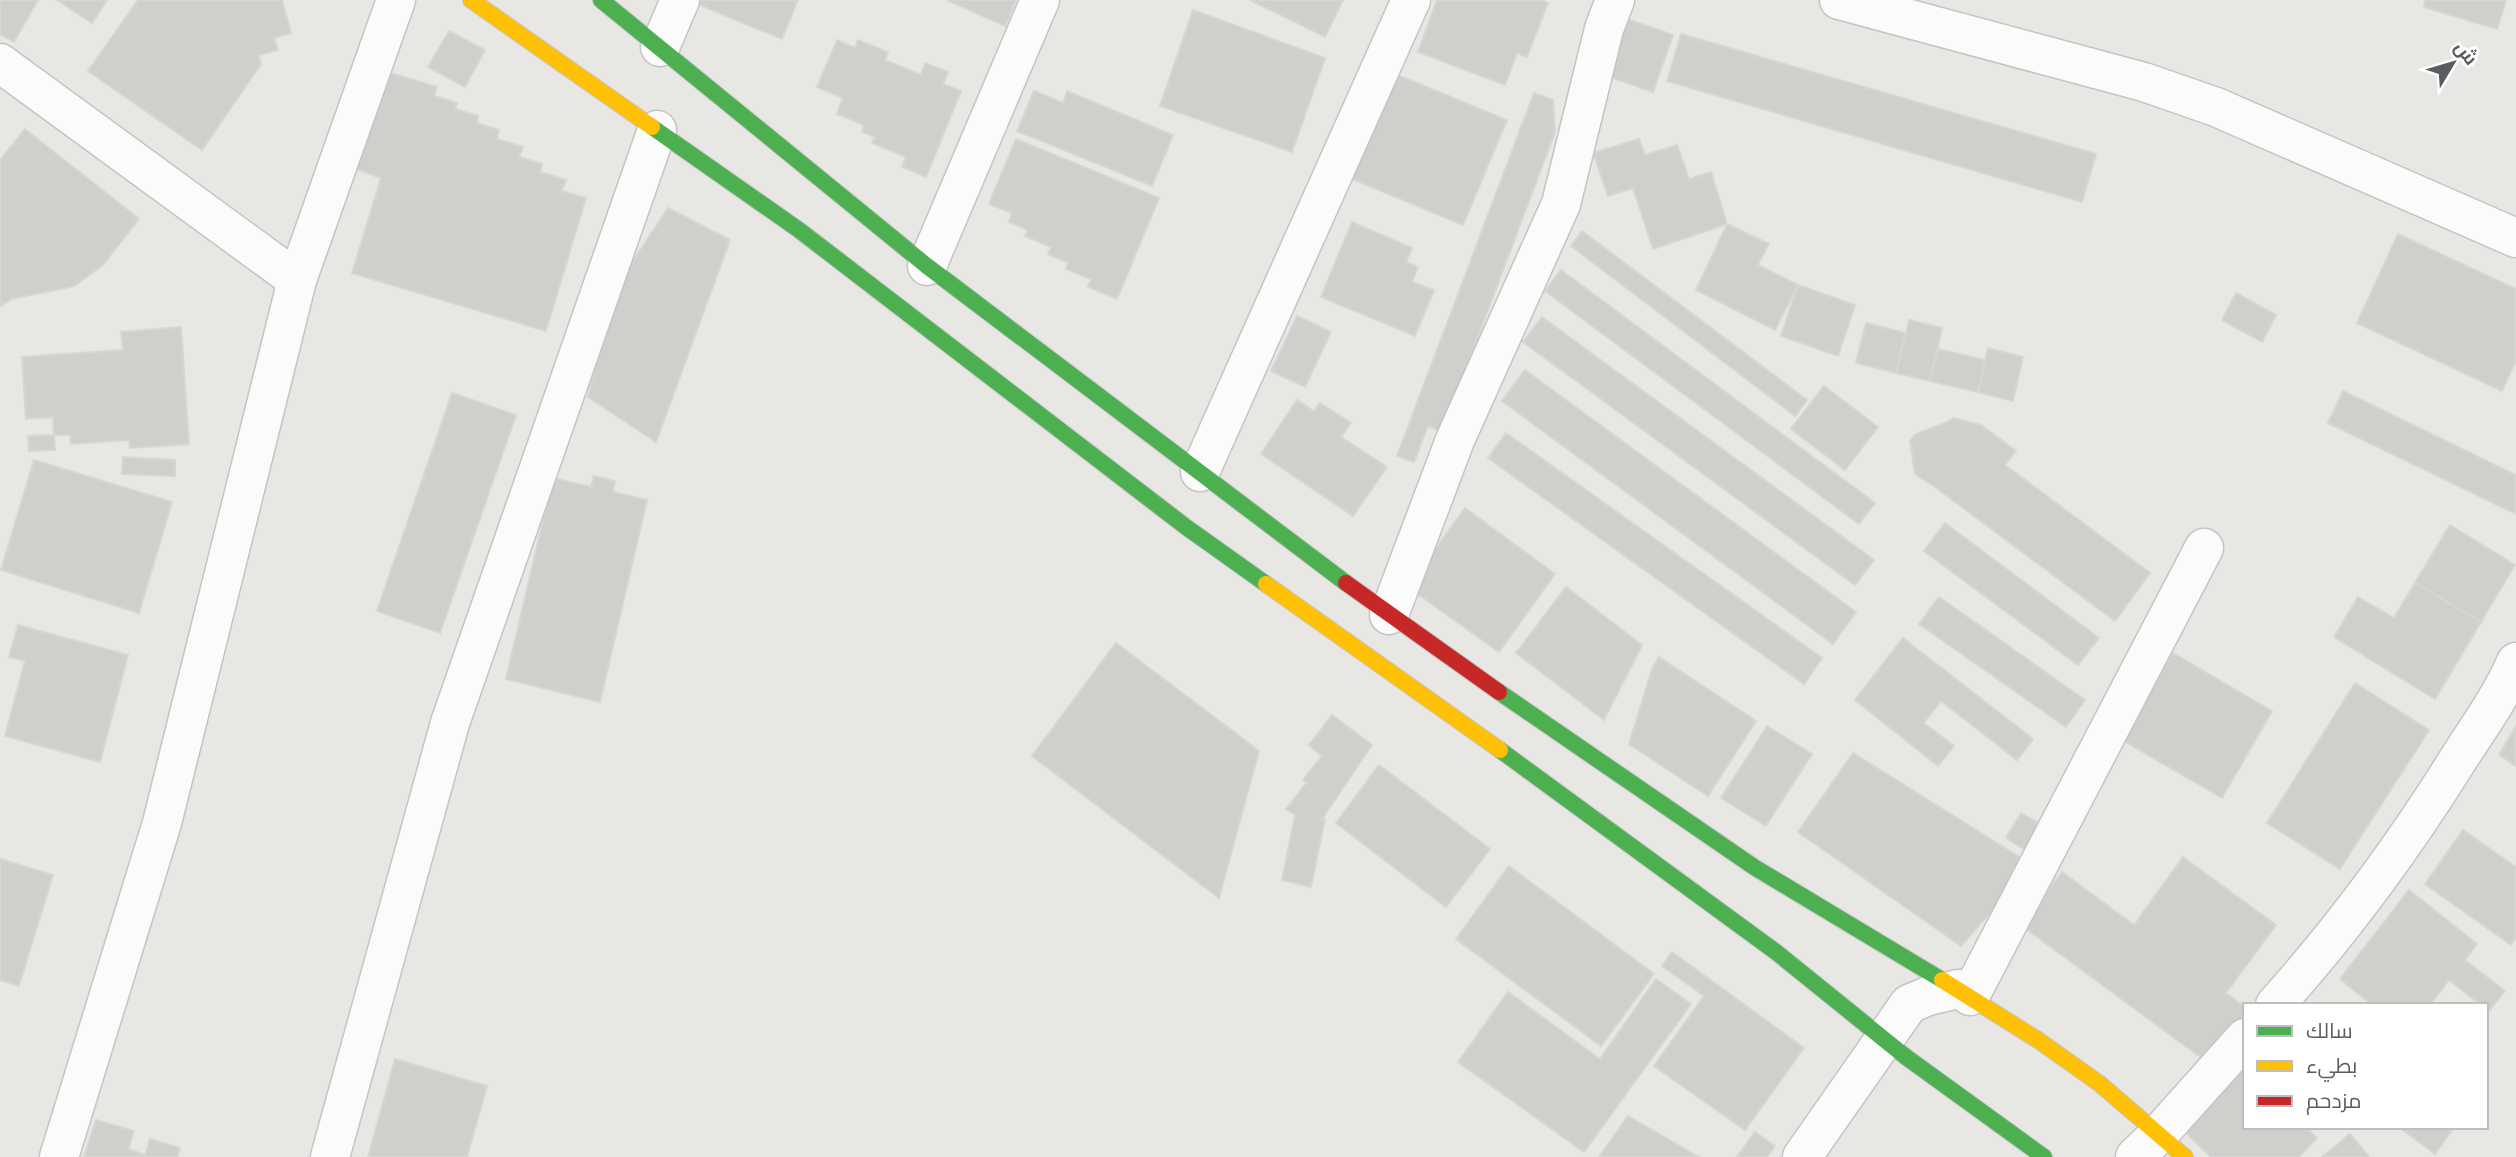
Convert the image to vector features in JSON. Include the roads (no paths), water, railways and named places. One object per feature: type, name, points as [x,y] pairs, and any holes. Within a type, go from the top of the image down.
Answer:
[{"type":"main road","points":[[471,0],[810,239],[1186,527],[1624,839],[1796,967],[1883,1039],[2044,1157]]},
{"type":"main road","points":[[601,0],[927,266],[1389,615],[1754,867],[2038,1040],[2100,1084],[2159,1150]]},
{"type":"main road","points":[[492,13],[509,2]]},
{"type":"street","points":[[58,1157],[162,823],[297,280],[396,0]]},
{"type":"street","points":[[660,47],[680,0]]},
{"type":"street","points":[[927,266],[1040,0]]},
{"type":"street","points":[[1200,472],[1411,0]]},
{"type":"street","points":[[1389,615],[1455,440],[1561,204],[1604,29],[1615,0]]},
{"type":"street","points":[[1839,0],[2144,82],[2216,107],[2516,239]]},
{"type":"street","points":[[0,63],[297,280]]},
{"type":"street","points":[[330,1157],[450,723],[657,130]]},
{"type":"street","points":[[1802,1157],[1909,1004],[1928,996],[1964,993],[2204,548]]},
{"type":"street","points":[[2277,1003],[2333,938],[2385,869],[2443,784],[2516,662]]},
{"type":"street","points":[[2159,1150],[2243,1041]]}]
